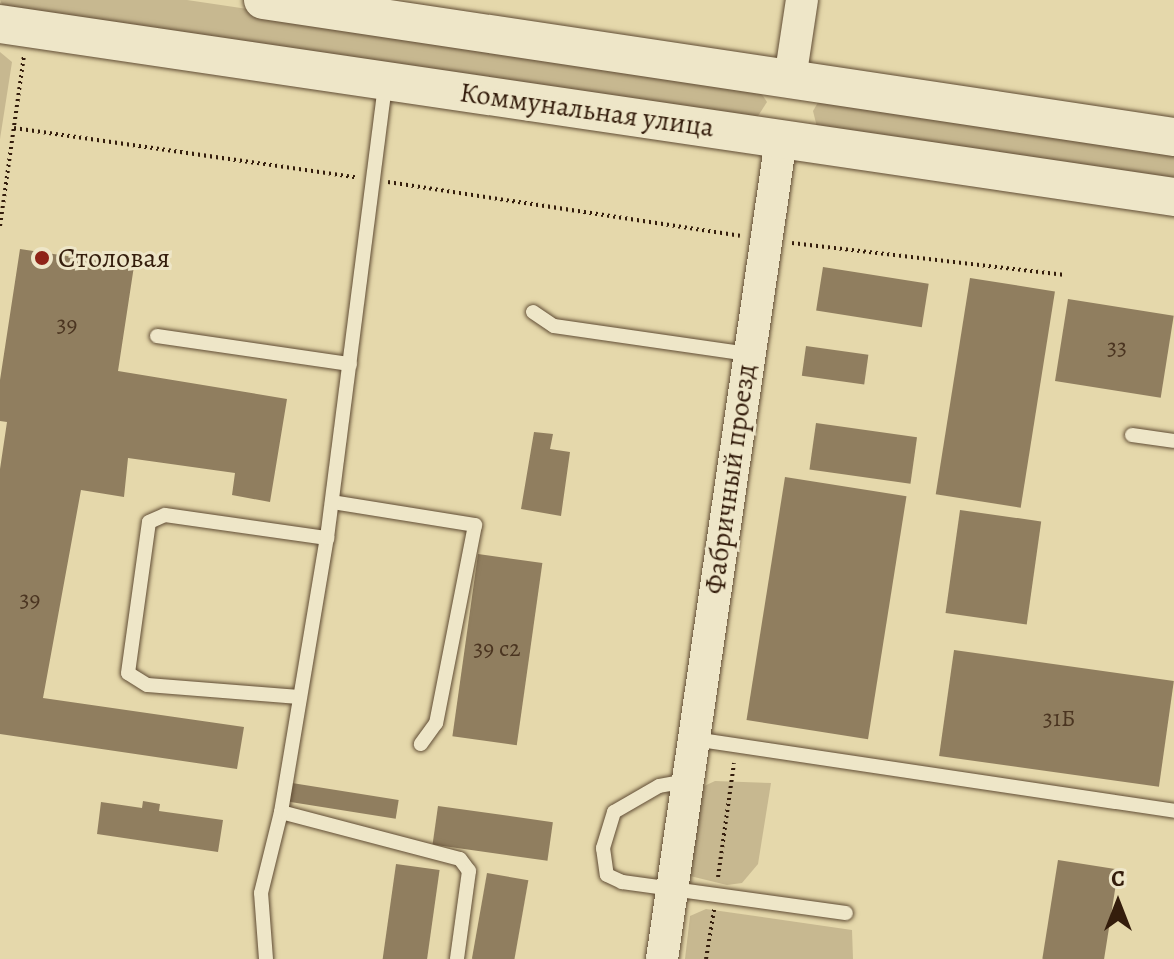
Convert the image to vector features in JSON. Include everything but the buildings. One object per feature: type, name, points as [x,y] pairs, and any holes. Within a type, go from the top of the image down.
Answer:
[{"type":"main road","points":[[263,0],[404,10],[790,79],[1174,137]]},
{"type":"main road","name":"Коммунальная улица","points":[[6,35],[386,80],[1174,197]]},
{"type":"main road","name":"Фабричный проезд","points":[[781,139],[790,79]]},
{"type":"street","name":"Фабричный проезд","points":[[790,79],[802,0]]},
{"type":"street","name":"Фабричный проезд","points":[[662,959],[781,139]]},
{"type":"lane","points":[[266,959],[261,893],[281,812],[327,538],[386,80]]},
{"type":"lane","points":[[533,312],[554,326],[748,354]]},
{"type":"lane","points":[[157,336],[350,364]]},
{"type":"lane","points":[[1132,435],[1174,441]]},
{"type":"lane","points":[[332,502],[475,525],[436,723],[421,744]]},
{"type":"lane","points":[[299,697],[147,685],[128,673],[149,522],[165,515],[327,538]]},
{"type":"lane","points":[[694,739],[1174,811]]},
{"type":"lane","points":[[687,781],[630,798],[614,812],[603,848],[607,875],[672,890],[846,913]]},
{"type":"lane","points":[[281,812],[460,859],[469,871],[457,959]]},
{"type":"path","points":[[0,226],[24,54],[6,35]]},
{"type":"path","points":[[14,128],[766,239],[1063,275]]},
{"type":"path","points":[[706,959],[736,745]]},
{"type":"shaded area","points":[[0,0],[187,0],[755,84],[767,102],[756,119],[5,11]]},
{"type":"shaded area","points":[[0,52],[12,62],[0,139]]},
{"type":"shaded area","points":[[820,99],[1174,147],[1174,185],[817,127],[813,111]]},
{"type":"shaded area","points":[[715,781],[771,783],[758,864],[742,883],[727,885],[690,876],[700,788]]},
{"type":"shaded area","points":[[706,909],[852,930],[853,959],[685,959],[690,916]]},
{"type":"place","name":"Столовая","points":[[42,258]]}]
